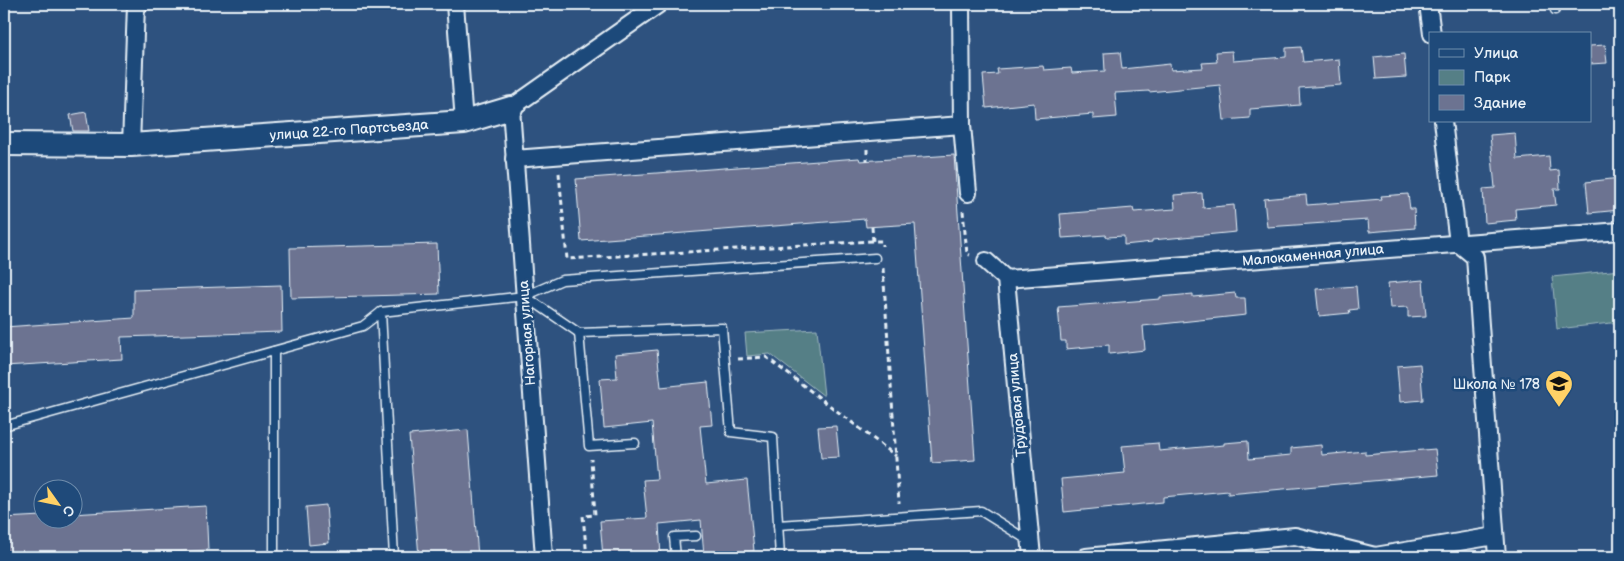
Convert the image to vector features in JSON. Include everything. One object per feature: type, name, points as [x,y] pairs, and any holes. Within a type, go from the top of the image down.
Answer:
[{"type":"street","points":[[132,145],[136,5],[140,4]]},
{"type":"street","points":[[455,4],[464,122]]},
{"type":"street","name":"улица 22-го Партсъезда","points":[[4,144],[132,145],[464,122],[511,108],[659,4]]},
{"type":"street","points":[[961,4],[962,125],[968,194]]},
{"type":"street","points":[[1428,4],[1432,32]]},
{"type":"street","name":"Нагорная улица","points":[[511,108],[544,557]]},
{"type":"street","points":[[1443,122],[1458,243],[1475,257],[1497,557]]},
{"type":"street","points":[[514,159],[962,125]]},
{"type":"street","name":"Малокаменная улица","points":[[1006,279],[1620,231]]},
{"type":"street","points":[[986,260],[1006,279]]},
{"type":"street","name":"Трудовая улица","points":[[1006,279],[1031,549]]},
{"type":"street","points":[[1086,557],[1295,536],[1375,556],[1495,536]]},
{"type":"lane","points":[[4,426],[363,326],[381,312],[524,296],[562,280],[875,258]]},
{"type":"lane","points":[[524,296],[579,333],[722,328],[730,432],[773,437],[780,557]]},
{"type":"lane","points":[[381,312],[394,557]]},
{"type":"lane","points":[[579,333],[590,446],[635,442]]},
{"type":"lane","points":[[245,557],[274,556],[274,351]]},
{"type":"lane","points":[[778,525],[981,511],[1031,549]]},
{"type":"lane","points":[[676,557],[674,537],[696,536]]},
{"type":"path","points":[[557,156],[567,258],[873,241],[882,241],[882,251]]},
{"type":"path","points":[[883,261],[900,516]]},
{"type":"path","points":[[724,360],[766,357],[896,456]]},
{"type":"path","points":[[587,557],[583,516],[595,515],[590,446]]},
{"type":"green space","points":[[1620,270],[1620,322],[1557,329],[1552,277]]},
{"type":"green space","points":[[817,329],[824,396],[770,354],[747,356],[745,333]]},
{"type":"building","points":[[1605,45],[1607,63],[1592,64],[1592,46]]},
{"type":"building","points":[[1301,47],[1303,62],[1339,59],[1341,85],[1299,88],[1300,105],[1250,109],[1250,118],[1224,120],[1220,85],[1149,92],[1115,93],[1117,117],[1093,119],[1093,114],[1035,119],[1034,103],[986,108],[983,75],[998,74],[997,69],[1043,66],[1044,70],[1071,68],[1072,73],[1105,71],[1104,53],[1120,52],[1122,69],[1170,64],[1171,70],[1203,68],[1202,63],[1217,62],[1216,52],[1232,51],[1233,61],[1286,57],[1286,48]]},
{"type":"building","points":[[1404,54],[1406,77],[1376,79],[1374,57]]},
{"type":"building","points":[[86,112],[89,131],[73,131],[70,115]]},
{"type":"building","points":[[1515,133],[1517,159],[1549,156],[1550,171],[1559,170],[1560,189],[1554,189],[1556,205],[1515,209],[1516,220],[1485,223],[1483,189],[1495,188],[1490,135]]},
{"type":"building","points":[[954,155],[975,460],[932,463],[915,224],[866,227],[865,219],[581,241],[576,179],[859,158],[860,161]]},
{"type":"building","points":[[1620,178],[1620,210],[1589,213],[1586,182]]},
{"type":"building","points":[[1202,193],[1203,208],[1234,205],[1236,232],[1152,240],[1152,242],[1124,245],[1124,236],[1107,237],[1106,235],[1062,238],[1060,214],[1133,208],[1134,212],[1175,209],[1174,195]]},
{"type":"building","points":[[1408,194],[1410,209],[1414,209],[1415,228],[1369,232],[1368,220],[1267,227],[1264,199],[1306,195],[1307,205],[1382,199],[1381,196]]},
{"type":"building","points":[[437,244],[439,294],[291,298],[290,248]]},
{"type":"building","points":[[1423,280],[1426,316],[1408,317],[1408,307],[1390,308],[1388,283]]},
{"type":"building","points":[[281,285],[282,332],[121,337],[122,359],[4,366],[4,327],[134,318],[134,290]]},
{"type":"building","points":[[1356,286],[1358,309],[1349,310],[1350,313],[1319,316],[1316,289]]},
{"type":"building","points":[[1235,293],[1236,298],[1245,298],[1246,315],[1143,326],[1145,350],[1109,354],[1109,345],[1066,349],[1066,341],[1061,341],[1058,307],[1160,299],[1160,297],[1193,294],[1193,297]]},
{"type":"building","points":[[657,350],[661,387],[708,382],[712,425],[700,426],[706,484],[747,480],[754,551],[704,556],[701,520],[659,524],[661,557],[603,557],[600,521],[647,518],[643,480],[657,479],[652,423],[604,428],[600,379],[617,378],[615,354]]},
{"type":"building","points":[[1420,364],[1423,400],[1400,402],[1397,366]]},
{"type":"building","points":[[836,426],[839,457],[821,458],[818,427]]},
{"type":"building","points":[[468,430],[478,557],[419,557],[409,435]]},
{"type":"building","points":[[1248,441],[1249,459],[1291,455],[1291,448],[1321,445],[1322,455],[1365,451],[1365,455],[1435,449],[1438,475],[1228,494],[1228,491],[1163,497],[1163,502],[1064,512],[1061,479],[1125,473],[1122,446],[1158,443],[1159,451]]},
{"type":"building","points":[[326,505],[329,543],[309,545],[306,507]]},
{"type":"building","points":[[206,506],[208,550],[78,557],[4,557],[4,518],[32,517],[32,528],[82,528],[82,513]]},
{"type":"place","name":"Школа № 178","points":[[1559,408]]}]
